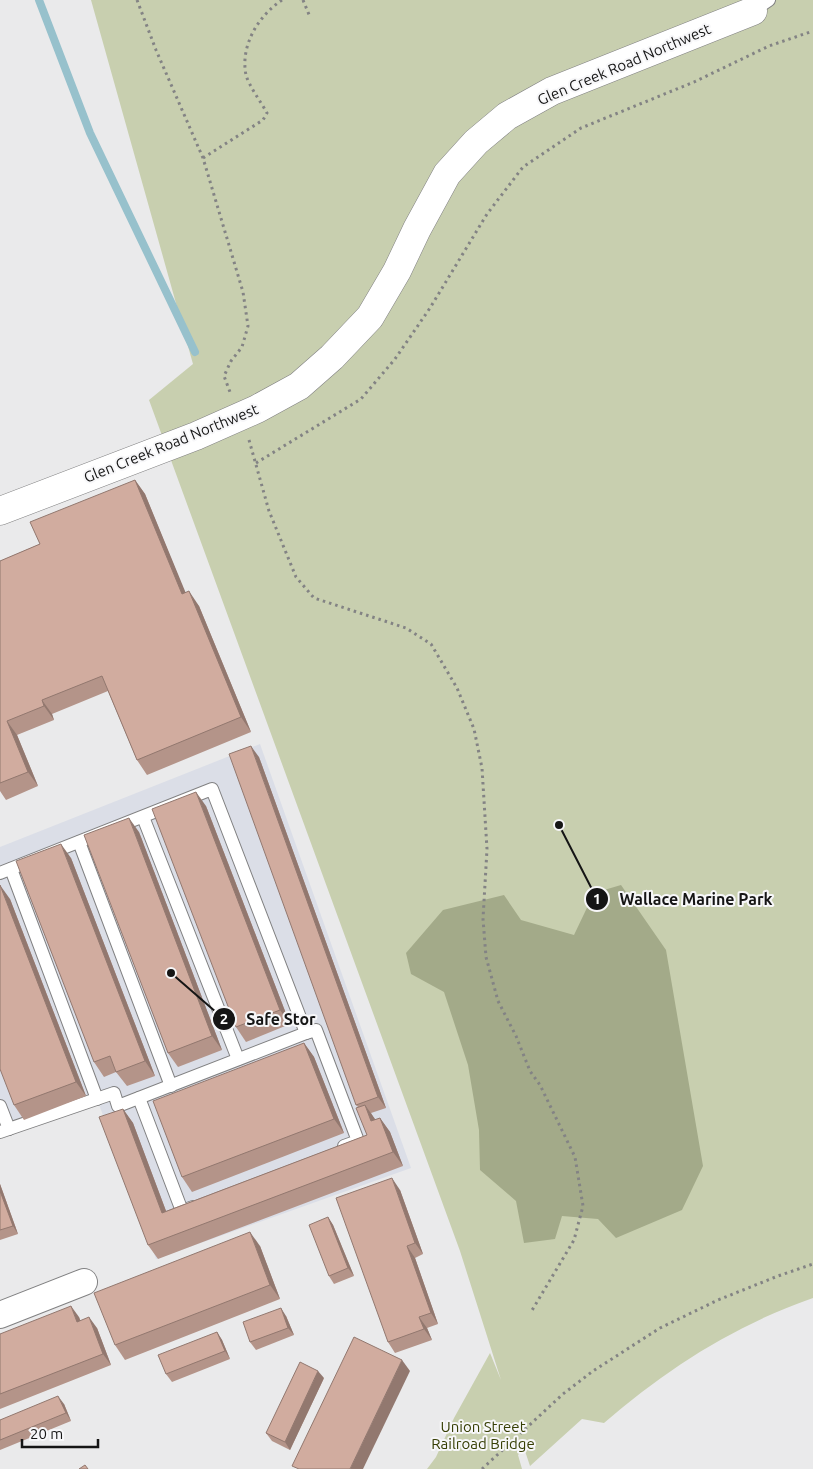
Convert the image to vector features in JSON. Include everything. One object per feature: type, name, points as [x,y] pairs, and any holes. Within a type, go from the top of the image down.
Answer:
[{"type":"street","name":"Glen Creek Road Northwest","points":[[0,511],[196,436],[257,409],[299,386],[332,357],[370,317],[397,272],[417,229],[447,174],[476,142],[507,116],[552,91],[761,6]]},
{"type":"street","points":[[0,1314],[84,1282]]},
{"type":"lane","points":[[97,1099],[5,871],[212,789],[306,1033]]},
{"type":"lane","points":[[143,817],[238,1059]]},
{"type":"lane","points":[[79,842],[171,1086]]},
{"type":"lane","points":[[0,1106],[4,1131],[114,1093],[118,1106],[316,1030],[358,1141],[330,1152]]},
{"type":"lane","points":[[139,1098],[182,1211],[201,1204]]},
{"type":"path","points":[[137,0],[156,50],[203,158],[245,300],[248,326],[242,347],[231,361],[224,376],[256,463],[269,511],[296,577],[314,598],[406,628],[431,644],[457,688],[474,729],[482,768],[487,849],[483,918],[486,957],[498,1001],[516,1036],[530,1071],[540,1085],[575,1157],[583,1206],[574,1240],[532,1312]]},
{"type":"path","points":[[203,158],[263,120],[267,113],[247,77],[244,55],[252,34],[270,8],[282,0]]},
{"type":"path","points":[[303,0],[310,17]]},
{"type":"path","points":[[256,463],[361,399],[394,359],[430,308],[488,214],[523,167],[581,128],[694,82],[769,46],[813,31]]},
{"type":"path","points":[[482,1469],[564,1394],[660,1328],[718,1300],[813,1264]]},
{"type":"shaded area","points":[[260,744],[411,1168],[156,1259],[97,1099],[0,1134],[0,847]]},
{"type":"green space","name":"Union Street Railroad Bridge","points":[[91,0],[813,0],[813,1298],[756,1321],[702,1350],[652,1384],[604,1423],[582,1419],[530,1466],[524,1448],[518,1455],[522,1469],[427,1469],[436,1457],[454,1418],[490,1353],[501,1380],[460,1251],[149,400],[193,364]]},
{"type":"green space","points":[[621,885],[666,950],[703,1166],[682,1210],[616,1238],[598,1219],[562,1216],[555,1239],[524,1243],[516,1201],[480,1170],[479,1130],[468,1065],[444,992],[411,974],[406,953],[443,910],[504,895],[521,920],[574,935],[594,893]]},
{"type":"building","points":[[135,480],[182,594],[189,591],[241,717],[137,760],[102,676],[42,700],[44,706],[7,721],[28,772],[0,783],[0,561],[40,544],[30,522]]},
{"type":"building","points":[[251,746],[378,1097],[356,1105],[229,754]]},
{"type":"building","points":[[196,792],[280,1010],[236,1027],[152,809]]},
{"type":"building","points":[[129,818],[212,1036],[168,1053],[84,835]]},
{"type":"building","points":[[61,844],[145,1061],[116,1072],[110,1056],[94,1062],[16,861]]},
{"type":"building","points":[[0,885],[76,1082],[14,1105],[0,1069]]},
{"type":"building","points":[[304,1043],[334,1119],[182,1177],[153,1101]]},
{"type":"building","points":[[365,1105],[371,1121],[380,1118],[393,1152],[148,1245],[99,1117],[123,1109],[162,1213],[367,1135],[356,1108]]},
{"type":"building","points":[[392,1178],[415,1243],[407,1246],[431,1313],[419,1317],[424,1329],[388,1342],[336,1198]]},
{"type":"building","points":[[0,1191],[13,1226],[0,1230]]},
{"type":"building","points":[[328,1217],[348,1268],[329,1276],[309,1225]]},
{"type":"building","points":[[250,1232],[270,1285],[115,1345],[94,1293]]},
{"type":"building","points":[[71,1306],[77,1322],[89,1317],[103,1354],[0,1394],[0,1334]]},
{"type":"building","points":[[281,1308],[288,1328],[250,1342],[243,1322]]},
{"type":"building","points":[[217,1332],[225,1351],[166,1374],[158,1355]]},
{"type":"building","points":[[354,1337],[402,1360],[350,1469],[299,1469],[292,1466]]},
{"type":"building","points":[[300,1362],[318,1371],[285,1442],[266,1433]]},
{"type":"building","points":[[58,1396],[66,1413],[0,1440],[0,1420]]},
{"type":"building","points":[[85,1465],[88,1469],[79,1469]]},
{"type":"waterway","points":[[39,0],[90,133],[195,352]]},
{"type":"place","name":"Wallace Marine Park","points":[[559,825]]},
{"type":"place","name":"Safe Stor","points":[[171,973]]}]
